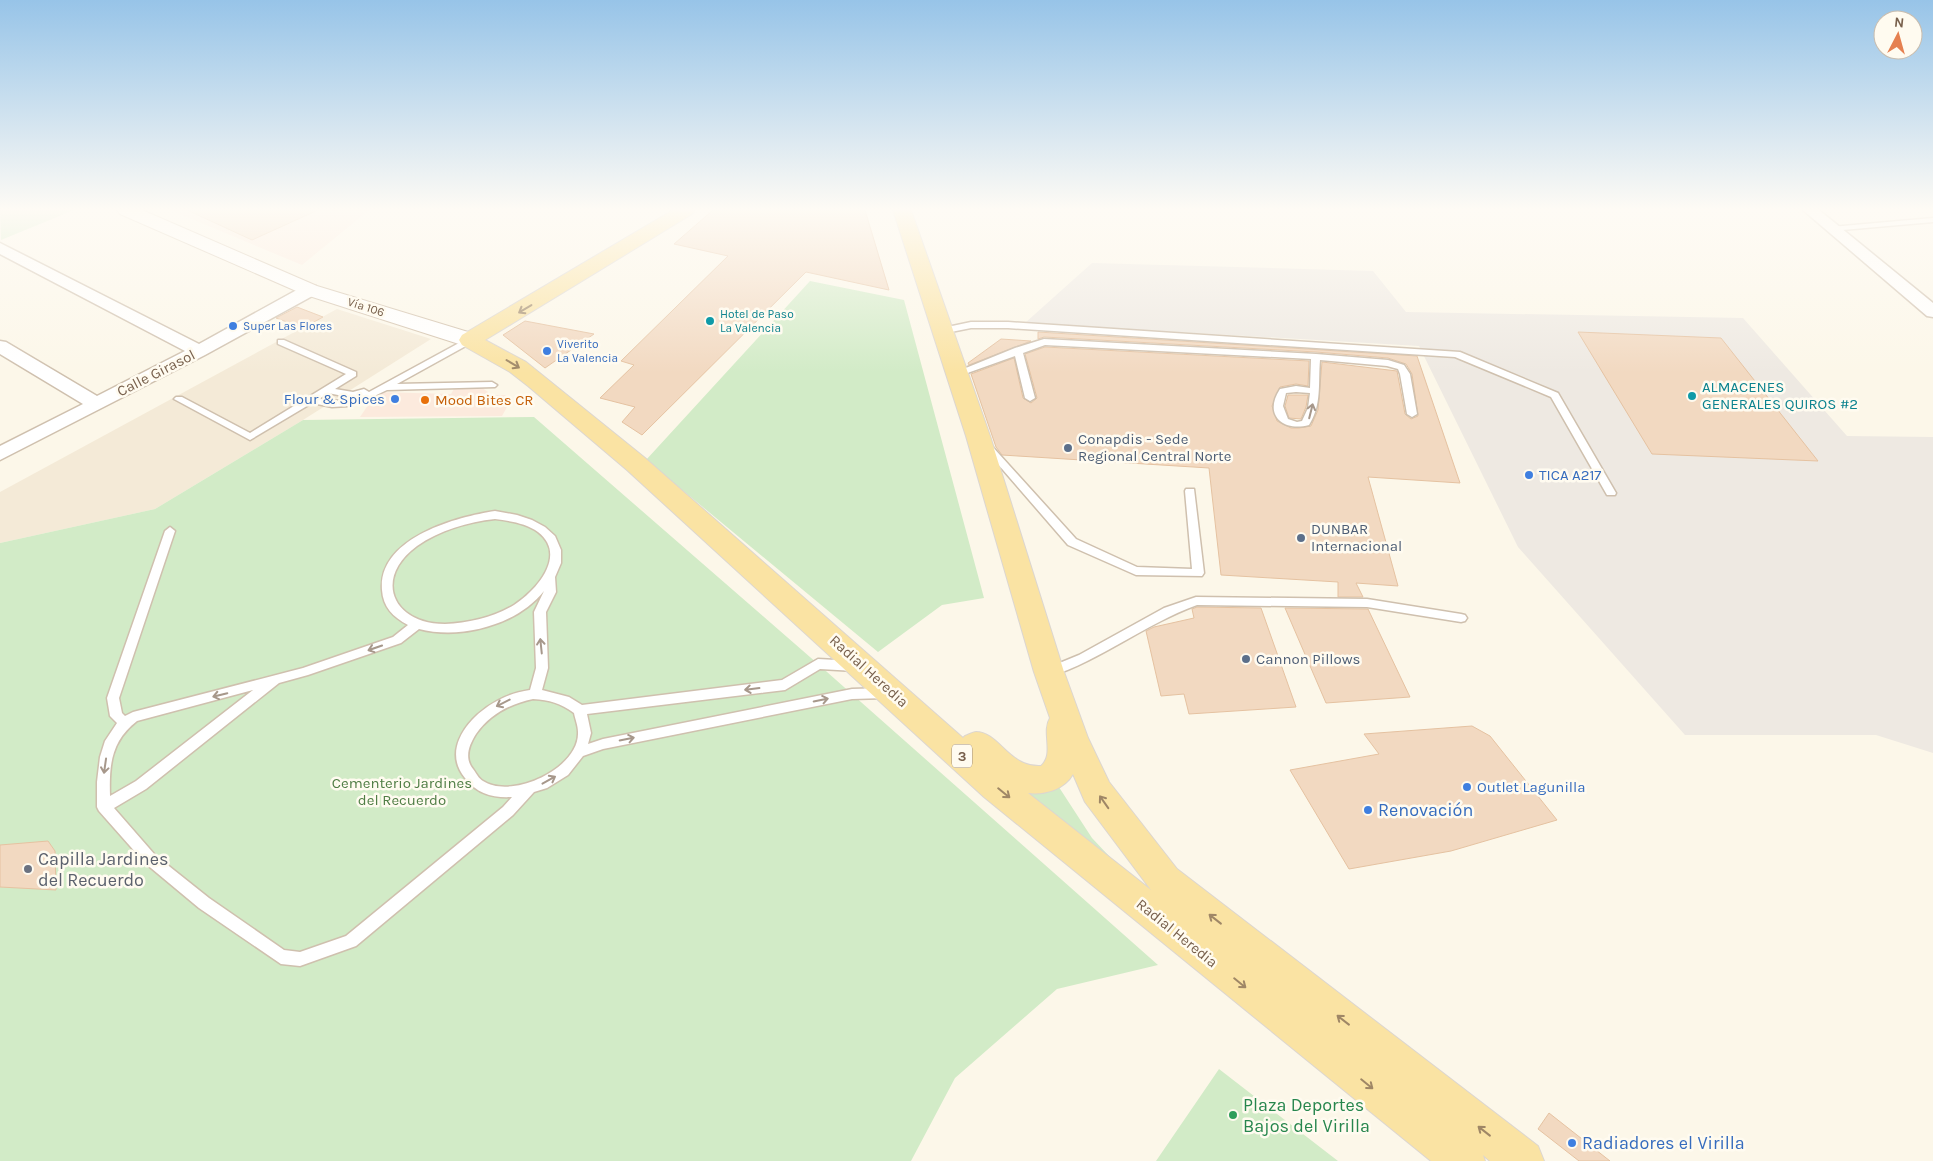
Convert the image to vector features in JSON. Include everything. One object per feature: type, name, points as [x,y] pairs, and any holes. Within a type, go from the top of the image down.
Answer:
[{"type":"main road","name":"Vía 106","points":[[251,264],[310,290],[470,340]]},
{"type":"main road","points":[[470,340],[596,264]]},
{"type":"main road","points":[[919,264],[978,436],[1072,738],[1097,792],[1165,880],[1522,1161]]},
{"type":"main road","name":"Radial Heredia","points":[[470,340],[518,367],[643,471],[865,667],[996,787],[1464,1161]]},
{"type":"main road","points":[[643,471],[708,516],[1003,768],[1021,777],[1038,780],[1052,777],[1062,766],[1064,751],[1050,672]]},
{"type":"street","points":[[31,264],[199,351]]},
{"type":"street","points":[[1874,264],[1933,312]]},
{"type":"street","name":"Calle Girasol","points":[[0,454],[199,351],[310,290]]},
{"type":"street","points":[[0,346],[96,404]]},
{"type":"lane","points":[[941,331],[971,326],[1008,324],[1457,354],[1554,395],[1611,493]]},
{"type":"lane","points":[[309,400],[336,406],[359,401],[470,340]]},
{"type":"lane","points":[[179,399],[250,437],[353,374],[282,342]]},
{"type":"lane","points":[[956,374],[1044,342],[1316,357],[1388,363],[1401,367],[1405,374],[1412,414]]},
{"type":"lane","points":[[1018,350],[1030,398]]},
{"type":"lane","points":[[1315,391],[1296,389],[1283,391],[1277,401],[1277,408],[1285,421],[1296,424],[1306,423],[1311,416],[1315,391],[1316,357]]},
{"type":"lane","points":[[326,390],[353,395],[385,387],[492,384]]},
{"type":"lane","points":[[978,436],[1072,542],[1136,571],[1198,573],[1190,491]]},
{"type":"lane","points":[[475,516],[513,516],[529,520],[542,528],[551,537],[555,549],[555,563],[549,577],[535,594],[515,609],[492,620],[457,627],[440,628],[417,624],[402,617],[392,607],[387,594],[388,580],[394,566],[404,552],[436,529],[475,516]]},
{"type":"lane","points":[[124,722],[116,716],[113,698],[170,531]]},
{"type":"lane","points":[[535,694],[542,668],[540,612],[550,592],[549,577]]},
{"type":"lane","points":[[1050,672],[1083,658],[1168,611],[1196,601],[1367,603],[1461,618]]},
{"type":"lane","points":[[417,624],[397,640],[274,681],[134,717],[124,722],[110,742],[104,764],[104,807],[150,859],[204,902],[281,957],[300,960],[351,941],[508,811],[529,789]]},
{"type":"lane","points":[[580,710],[784,685],[818,664],[865,667]]},
{"type":"lane","points":[[104,807],[141,785],[274,681]]},
{"type":"lane","points":[[784,685],[791,706]]},
{"type":"lane","points":[[580,752],[603,744],[852,694],[892,693]]},
{"type":"lane","points":[[535,694],[554,694],[569,700],[580,710],[586,722],[586,729],[580,752],[568,768],[550,781],[529,789],[505,792],[483,788],[468,777],[461,761],[463,743],[474,724],[491,709],[513,698],[535,694]]},
{"type":"shaded area","points":[[1091,264],[1373,271],[1406,312],[1743,318],[1847,436],[1933,437],[1933,753],[1876,735],[1685,735],[1518,547],[1419,346],[1025,323]]},
{"type":"shaded area","points":[[337,309],[431,339],[303,420],[155,509],[0,543],[0,492]]},
{"type":"shaded area","points":[[455,387],[481,387],[488,392],[488,395],[505,395],[511,400],[502,416],[360,417],[377,392],[451,394]]},
{"type":"green space","points":[[810,281],[904,300],[984,598],[942,605],[878,652],[646,460]]},
{"type":"green space","name":"Cementerio Jardines del Recuerdo","points":[[534,417],[818,664],[1158,965],[1057,989],[955,1078],[911,1161],[0,1161],[0,543],[155,509],[303,420]]},
{"type":"green space","points":[[1053,778],[1092,838],[1162,912],[1002,789]]},
{"type":"green space","name":"Plaza Deportes Bajos del Virilla","points":[[1219,1069],[1338,1161],[1156,1161]]},
{"type":"building","name":"Hotel de Paso La Valencia","points":[[720,264],[881,264],[889,290],[806,272],[642,435],[622,422],[635,407],[600,398],[634,365],[621,361]]},
{"type":"building","points":[[297,307],[323,317],[303,328],[276,318]]},
{"type":"building","name":"Viverito La Valencia","points":[[525,321],[594,334],[545,368],[503,335]]},
{"type":"building","points":[[1038,332],[1417,356],[1460,483],[1368,477],[1398,586],[1356,583],[1363,597],[1338,597],[1338,582],[1221,575],[1209,468],[1002,455],[996,447],[971,374],[1014,358],[1023,398],[1031,403],[1037,398],[1025,354],[1045,347],[1309,361],[1308,386],[1296,384],[1280,387],[1272,406],[1277,421],[1291,428],[1299,428],[1311,426],[1318,410],[1322,362],[1397,371],[1405,414],[1411,419],[1418,416],[1412,374],[1406,364],[1388,358],[1316,352],[1044,337],[1038,339]]},
{"type":"building","name":"ALMACENES GENERALES QUIROS #2","points":[[1578,332],[1721,338],[1818,461],[1652,454]]},
{"type":"building","points":[[1001,339],[1031,341],[969,365],[968,363]]},
{"type":"building","points":[[1288,395],[1308,395],[1301,419],[1289,418],[1285,406]]},
{"type":"building","name":"Cannon Pillows","points":[[1197,607],[1261,608],[1296,707],[1189,714],[1184,694],[1161,696],[1146,631],[1154,627],[1194,618],[1192,609]]},
{"type":"building","points":[[1285,608],[1368,609],[1410,697],[1326,703]]},
{"type":"building","points":[[1472,726],[1490,736],[1557,820],[1451,851],[1349,869],[1290,770],[1379,754],[1364,734]]},
{"type":"building","name":"Capilla Jardines del Recuerdo","points":[[48,841],[55,851],[56,890],[0,887],[0,845]]},
{"type":"building","name":"Radiadores el Virilla","points":[[1549,1113],[1610,1161],[1579,1161],[1538,1129]]},
{"type":"place","name":"Hotel de Paso La Valencia","points":[[710,321]]},
{"type":"place","name":"Super Las Flores","points":[[233,326]]},
{"type":"place","name":"Viverito La Valencia","points":[[547,351]]},
{"type":"place","name":"ALMACENES GENERALES QUIROS #2","points":[[1692,396]]},
{"type":"place","name":"Flour & Spices","points":[[395,399]]},
{"type":"place","name":"Mood Bites CR","points":[[425,400]]},
{"type":"place","name":"Conapdis - Sede Regional Central Norte","points":[[1068,448]]},
{"type":"place","name":"TICA A217","points":[[1529,475]]},
{"type":"place","name":"DUNBAR Internacional","points":[[1301,538]]},
{"type":"place","name":"Cannon Pillows","points":[[1246,659]]},
{"type":"place","name":"Outlet Lagunilla","points":[[1467,787]]},
{"type":"place","name":"Renovación","points":[[1368,810]]},
{"type":"place","name":"Capilla Jardines del Recuerdo","points":[[28,869]]},
{"type":"place","name":"Plaza Deportes Bajos del Virilla","points":[[1233,1115]]},
{"type":"place","name":"Radiadores el Virilla","points":[[1572,1143]]}]
